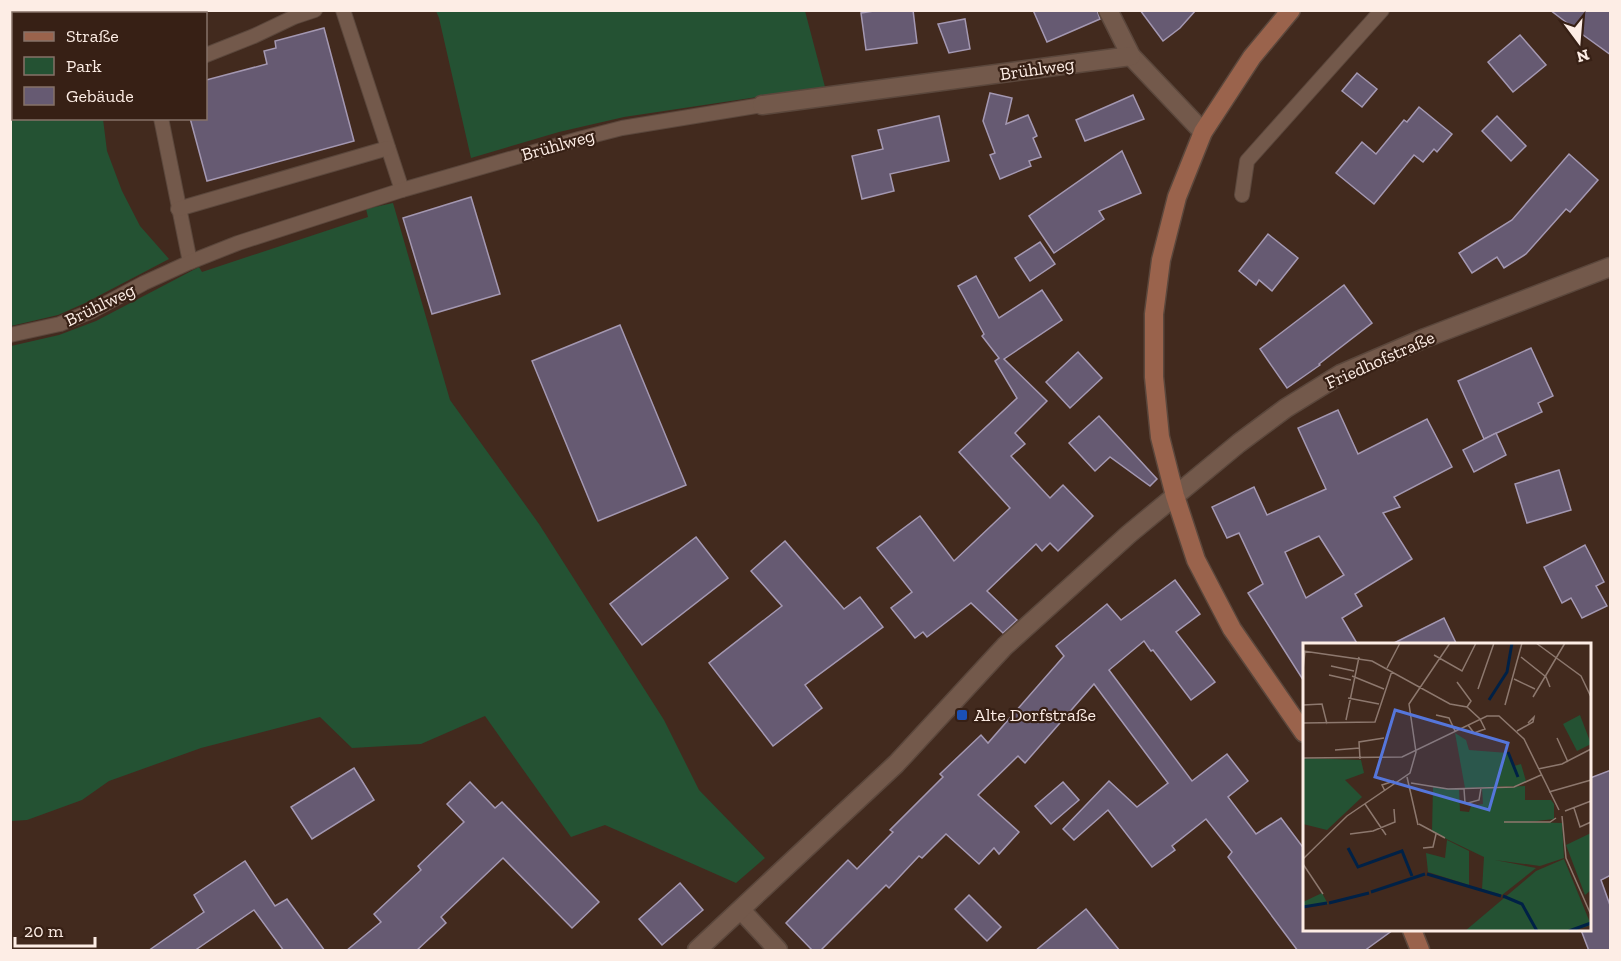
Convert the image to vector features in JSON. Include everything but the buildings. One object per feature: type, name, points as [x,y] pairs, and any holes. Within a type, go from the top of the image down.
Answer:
[{"type":"main road","points":[[1291,10],[1252,57],[1203,132],[1177,197],[1161,260],[1154,314],[1154,377],[1160,437],[1175,496],[1196,560],[1232,629],[1303,730]]},
{"type":"main road","points":[[1412,931],[1420,951]]},
{"type":"street","points":[[1108,10],[1131,56],[1203,132]]},
{"type":"street","name":"Brühlweg","points":[[762,105],[1131,56]]},
{"type":"street","name":"Friedhofstraße","points":[[1175,496],[1286,408],[1341,374],[1425,338],[1611,267]]},
{"type":"street","points":[[697,951],[896,764],[1005,646],[1129,534],[1175,496]]},
{"type":"street","points":[[741,910],[778,951]]},
{"type":"lane","points":[[207,55],[254,36],[294,16],[315,10]]},
{"type":"lane","points":[[343,10],[402,190]]},
{"type":"lane","points":[[1242,195],[1247,161],[1382,10]]},
{"type":"lane","name":"Brühlweg","points":[[10,335],[60,324],[92,311],[190,262],[238,243],[402,190],[622,128],[762,105]]},
{"type":"lane","points":[[161,120],[190,262]]},
{"type":"lane","points":[[178,209],[388,148]]},
{"type":"green space","points":[[11,10],[188,11],[12,12],[12,120],[103,120],[107,151],[122,191],[140,226],[169,259],[58,315],[11,326]]},
{"type":"green space","points":[[436,11],[805,11],[825,87],[624,117],[559,132],[471,158]]},
{"type":"green space","points":[[393,203],[450,400],[539,524],[664,720],[699,790],[765,858],[736,883],[605,825],[571,837],[485,716],[421,744],[352,748],[320,717],[201,748],[109,781],[82,800],[27,820],[11,821],[11,346],[59,335],[96,321],[199,267],[202,272],[368,217],[366,209]]},
{"type":"place","name":"Alte Dorfstraße","points":[[962,715]]}]
